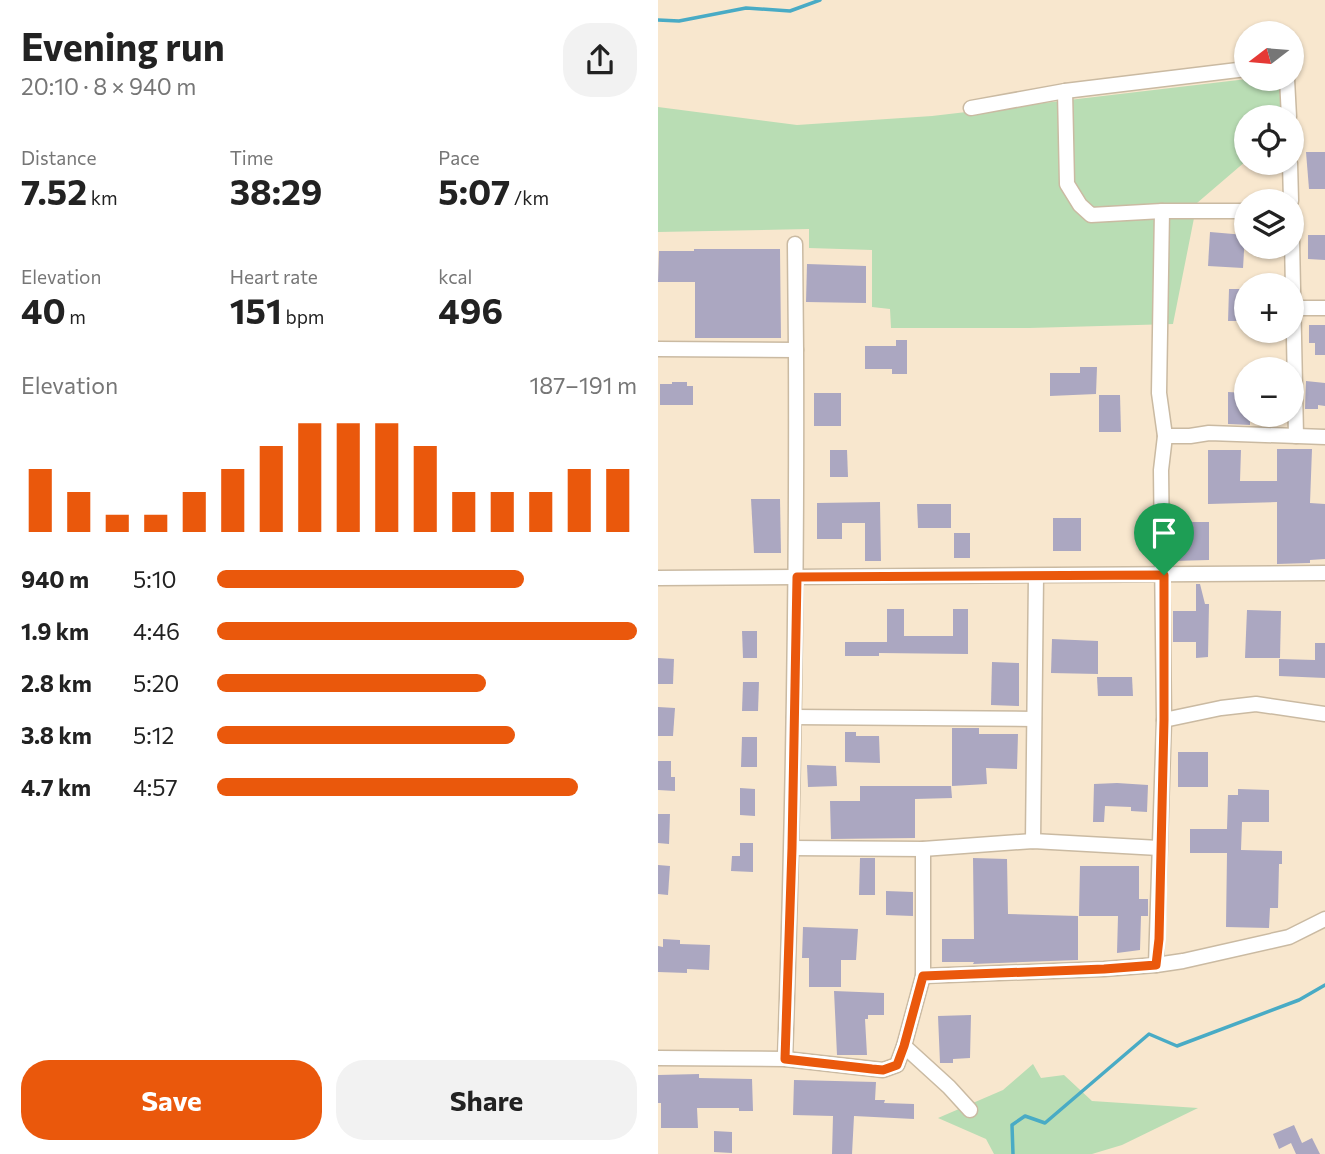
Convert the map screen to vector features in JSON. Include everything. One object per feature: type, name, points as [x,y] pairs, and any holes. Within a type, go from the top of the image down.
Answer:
[{"type":"street","points":[[971,108],[1065,91],[1234,70]]},
{"type":"street","points":[[1065,91],[1067,184],[1080,205],[1091,215],[1234,211]]},
{"type":"street","points":[[1156,965],[1159,939],[1164,720],[1161,470],[1165,436],[1159,393],[1162,211]]},
{"type":"street","points":[[785,1059],[797,577],[796,244]]},
{"type":"street","points":[[1304,307],[1325,308]]},
{"type":"street","points":[[1294,343],[1296,436]]},
{"type":"street","points":[[658,349],[796,350]]},
{"type":"street","points":[[1165,436],[1209,433],[1325,437]]},
{"type":"street","points":[[658,578],[1325,573]]},
{"type":"street","points":[[1033,841],[1036,576]]},
{"type":"street","points":[[1164,720],[1256,704],[1325,713]]},
{"type":"street","points":[[794,717],[1034,719]]},
{"type":"street","points":[[792,848],[923,849],[1033,841],[1159,848]]},
{"type":"street","points":[[658,1058],[785,1059],[883,1070],[897,1065],[923,976],[923,849]]},
{"type":"street","points":[[923,976],[1156,965],[1289,937],[1325,919]]},
{"type":"street","points":[[904,1046],[970,1110]]},
{"type":"green space","points":[[1234,81],[1234,91],[1295,91],[1295,105],[1234,105],[1234,171],[1197,203],[1173,324],[891,328],[890,309],[872,307],[872,250],[809,248],[809,229],[658,232],[658,107],[797,125],[932,116]]},
{"type":"green space","points":[[1033,1064],[1041,1078],[1064,1075],[1092,1101],[1198,1108],[1122,1145],[1092,1154],[994,1154],[986,1139],[938,1118],[1003,1090]]},
{"type":"building","points":[[1306,152],[1325,152],[1325,189],[1309,189]]},
{"type":"building","points":[[1210,232],[1234,234],[1234,259],[1244,259],[1243,268],[1208,266]]},
{"type":"building","points":[[1308,235],[1325,235],[1325,260],[1308,259]]},
{"type":"building","points":[[780,249],[781,338],[695,338],[695,282],[658,282],[659,251]]},
{"type":"building","points":[[807,264],[866,266],[866,303],[806,302]]},
{"type":"building","points":[[1229,289],[1234,289],[1234,321],[1228,321]]},
{"type":"building","points":[[1309,325],[1325,325],[1325,355],[1315,355],[1315,343],[1309,343]]},
{"type":"building","points":[[896,340],[907,340],[907,374],[892,374],[892,369],[865,369],[865,346],[896,346]]},
{"type":"building","points":[[1080,367],[1097,367],[1096,394],[1050,396],[1050,373],[1080,373]]},
{"type":"building","points":[[1306,381],[1325,383],[1325,406],[1305,409]]},
{"type":"building","points":[[687,382],[687,386],[693,386],[693,405],[660,405],[660,384]]},
{"type":"building","points":[[1228,392],[1234,392],[1234,424],[1228,424]]},
{"type":"building","points":[[814,393],[841,393],[841,426],[814,426]]},
{"type":"building","points":[[1099,395],[1120,395],[1121,432],[1099,432]]},
{"type":"building","points":[[1277,449],[1312,449],[1310,503],[1325,504],[1325,559],[1310,560],[1310,563],[1277,564],[1277,502],[1208,504],[1208,450],[1241,450],[1240,481],[1277,481]]},
{"type":"building","points":[[830,450],[847,450],[848,477],[830,477]]},
{"type":"building","points":[[751,499],[780,499],[781,553],[754,553]]},
{"type":"building","points":[[880,502],[881,561],[865,561],[865,523],[842,523],[842,539],[817,539],[817,503]]},
{"type":"building","points":[[917,504],[951,504],[951,528],[918,528]]},
{"type":"building","points":[[1053,518],[1081,518],[1081,551],[1053,551]]},
{"type":"building","points":[[1173,522],[1209,522],[1209,560],[1173,561]]},
{"type":"building","points":[[954,533],[970,533],[970,558],[954,558]]},
{"type":"building","points":[[1196,584],[1200,584],[1205,604],[1209,604],[1208,657],[1196,658],[1196,642],[1173,642],[1173,611],[1196,611]]},
{"type":"building","points":[[887,609],[904,609],[904,636],[953,636],[953,609],[968,609],[968,654],[879,653],[879,656],[845,656],[845,642],[887,642]]},
{"type":"building","points":[[1247,610],[1281,611],[1280,658],[1245,658]]},
{"type":"building","points":[[742,631],[757,631],[757,658],[743,658]]},
{"type":"building","points":[[1052,639],[1098,641],[1098,674],[1051,673]]},
{"type":"building","points":[[1315,643],[1325,643],[1325,678],[1279,676],[1279,659],[1315,660]]},
{"type":"building","points":[[658,658],[674,659],[673,684],[658,684]]},
{"type":"building","points":[[992,662],[1019,663],[1019,706],[991,705]]},
{"type":"building","points":[[1097,677],[1132,677],[1133,696],[1098,696]]},
{"type":"building","points":[[743,682],[759,682],[758,711],[742,711]]},
{"type":"building","points":[[658,707],[675,708],[673,736],[658,736]]},
{"type":"building","points":[[952,728],[979,728],[979,734],[1018,734],[1017,769],[986,768],[987,784],[952,786]]},
{"type":"building","points":[[845,732],[856,732],[856,736],[879,736],[880,763],[845,762]]},
{"type":"building","points":[[742,737],[757,737],[757,767],[741,767]]},
{"type":"building","points":[[1178,752],[1208,752],[1208,787],[1178,787]]},
{"type":"building","points":[[658,761],[671,761],[671,777],[675,777],[675,791],[658,790]]},
{"type":"building","points":[[807,765],[836,766],[837,786],[808,787]]},
{"type":"building","points":[[1094,784],[1148,785],[1147,812],[1131,811],[1131,807],[1105,806],[1104,822],[1093,822]]},
{"type":"building","points":[[860,786],[951,786],[952,798],[915,799],[915,838],[831,839],[830,801],[860,801]]},
{"type":"building","points":[[740,788],[755,789],[755,816],[740,815]]},
{"type":"building","points":[[1238,789],[1269,790],[1269,822],[1242,822],[1241,850],[1282,851],[1278,908],[1270,908],[1269,928],[1226,927],[1227,853],[1190,853],[1190,829],[1227,829],[1228,795],[1238,795]]},
{"type":"building","points":[[658,814],[670,814],[669,844],[658,843]]},
{"type":"building","points":[[740,843],[753,843],[753,872],[731,871],[732,856],[740,856]]},
{"type":"building","points":[[860,858],[875,858],[875,895],[859,895]]},
{"type":"building","points":[[973,858],[1007,859],[1008,914],[1078,916],[1078,960],[973,964],[974,962],[942,962],[942,939],[974,939]]},
{"type":"building","points":[[658,865],[670,866],[668,895],[658,894]]},
{"type":"building","points":[[1080,866],[1139,866],[1139,899],[1148,899],[1148,916],[1141,916],[1140,950],[1117,953],[1118,916],[1079,916]]},
{"type":"building","points":[[886,891],[913,892],[913,916],[886,915]]},
{"type":"building","points":[[803,927],[858,929],[856,960],[841,960],[841,987],[809,987],[809,958],[802,958]]},
{"type":"building","points":[[663,939],[680,940],[680,944],[710,945],[709,970],[687,969],[687,973],[658,972],[658,946],[663,947]]},
{"type":"building","points":[[834,991],[884,993],[884,1015],[868,1015],[868,1019],[865,1019],[867,1055],[837,1055]]},
{"type":"building","points":[[971,1015],[970,1058],[953,1059],[953,1063],[940,1063],[938,1016]]},
{"type":"building","points":[[699,1074],[699,1078],[752,1079],[753,1111],[739,1111],[739,1108],[697,1108],[698,1128],[661,1128],[658,1075]]},
{"type":"building","points":[[794,1080],[876,1082],[875,1100],[914,1104],[914,1119],[854,1116],[852,1154],[832,1154],[833,1116],[793,1115]]},
{"type":"building","points":[[1294,1125],[1302,1143],[1312,1138],[1320,1154],[1296,1154],[1291,1143],[1279,1149],[1273,1134]]},
{"type":"building","points":[[714,1131],[732,1132],[732,1153],[714,1152]]},
{"type":"waterway","points":[[658,20],[679,21],[746,8],[790,11],[820,0]]},
{"type":"waterway","points":[[1013,1154],[1012,1125],[1025,1116],[1045,1123],[1149,1034],[1177,1046],[1299,1000],[1325,985]]},
{"type":"route","points":[[1164,575],[1164,720],[1159,939],[1156,965],[923,976],[897,1065],[883,1070],[785,1059],[797,577],[1164,575]]}]
